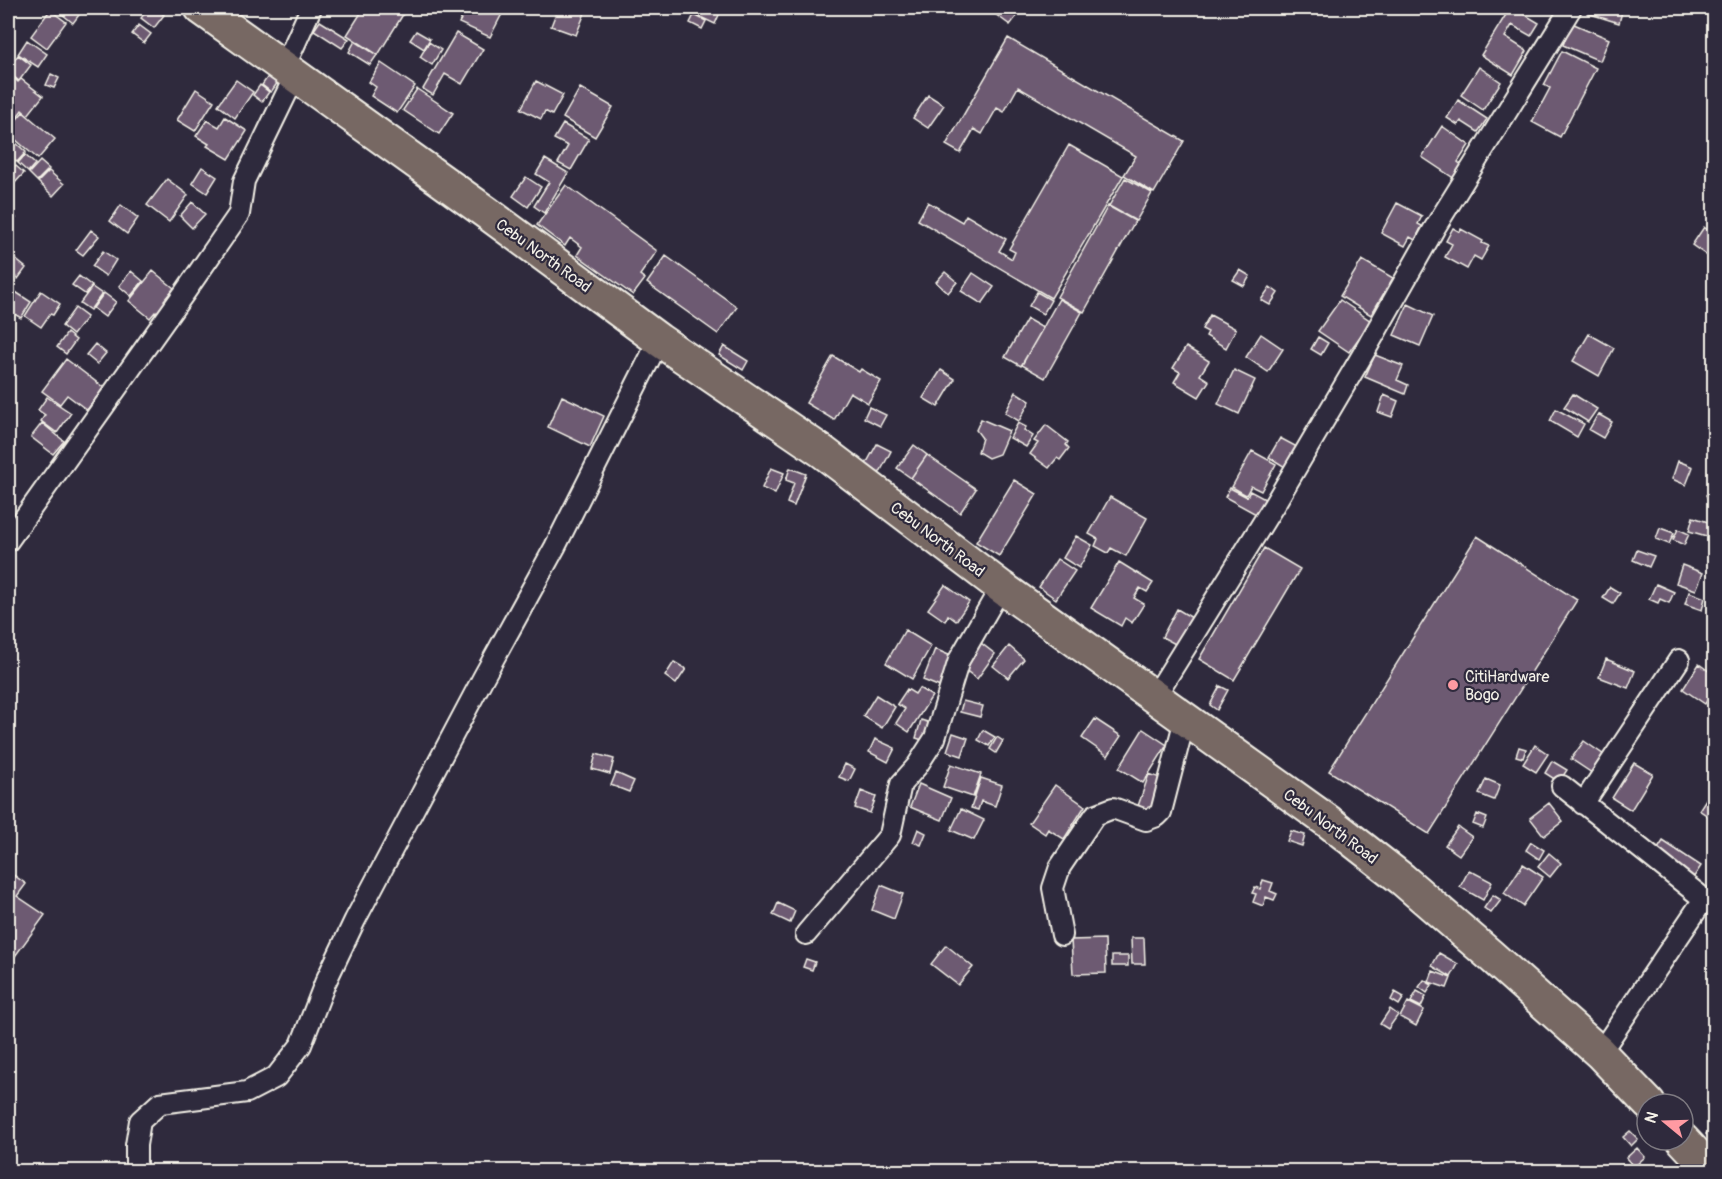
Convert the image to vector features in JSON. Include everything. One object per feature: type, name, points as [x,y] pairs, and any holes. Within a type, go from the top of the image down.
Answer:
[{"type":"highway","name":"Cebu North Road","points":[[201,8],[487,213],[659,340],[823,452],[1154,698],[1329,822],[1402,879],[1490,955],[1600,1053],[1637,1092]]},
{"type":"highway","points":[[1694,1152],[1713,1172]]},
{"type":"street","points":[[8,541],[239,214],[244,181],[290,72],[311,8]]},
{"type":"street","points":[[1154,698],[1279,495],[1434,229],[1571,8]]},
{"type":"street","points":[[136,1172],[136,1145],[140,1121],[160,1102],[247,1092],[276,1077],[301,1045],[325,983],[355,920],[555,547],[659,340]]},
{"type":"street","points":[[806,934],[890,835],[901,784],[917,766],[935,738],[959,660],[1001,586]]},
{"type":"street","points":[[1583,804],[1679,660]]},
{"type":"street","points":[[1062,935],[1053,888],[1060,867],[1095,815],[1113,808],[1146,820],[1161,812],[1185,719]]},
{"type":"street","points":[[1562,786],[1704,899],[1600,1053]]},
{"type":"building","points":[[59,8],[78,8],[82,11],[73,23],[57,10]]},
{"type":"building","points":[[149,8],[154,8],[164,15],[154,28],[141,18]]},
{"type":"building","points":[[364,8],[407,8],[378,55],[347,35]]},
{"type":"building","points":[[467,8],[505,8],[490,37],[459,23]]},
{"type":"building","points":[[558,8],[587,8],[576,35],[551,26]]},
{"type":"building","points":[[697,8],[722,8],[715,24],[694,14]]},
{"type":"building","points":[[987,8],[1023,8],[1010,25]]},
{"type":"building","points":[[1510,8],[1514,8],[1539,23],[1531,36],[1512,25],[1505,37],[1527,51],[1513,75],[1481,55]]},
{"type":"building","points":[[1589,8],[1623,8],[1619,23],[1587,13]]},
{"type":"building","points":[[50,10],[66,22],[47,48],[31,36]]},
{"type":"building","points":[[694,15],[706,21],[702,29],[690,23]]},
{"type":"building","points":[[320,21],[349,39],[342,48],[314,30]]},
{"type":"building","points":[[1567,21],[1609,39],[1600,61],[1563,45],[1567,34],[1563,32]]},
{"type":"building","points":[[139,25],[151,34],[144,43],[132,34]]},
{"type":"building","points":[[416,31],[430,39],[424,49],[410,40]]},
{"type":"building","points":[[456,33],[483,49],[462,84],[445,74],[433,95],[423,89]]},
{"type":"building","points":[[1008,38],[1184,141],[1154,193],[1124,175],[1136,156],[1018,87],[1004,112],[997,108],[982,134],[974,129],[960,153],[946,145]]},
{"type":"building","points":[[27,40],[47,54],[38,67],[18,54]]},
{"type":"building","points":[[355,41],[377,55],[370,65],[349,52]]},
{"type":"building","points":[[429,42],[441,50],[432,65],[420,57]]},
{"type":"building","points":[[1562,51],[1596,68],[1560,137],[1532,122],[1550,88],[1544,85]]},
{"type":"building","points":[[18,55],[31,65],[19,81],[8,72]]},
{"type":"building","points":[[381,63],[415,86],[397,113],[371,96],[376,87],[369,82]]},
{"type":"building","points":[[1479,67],[1501,82],[1483,110],[1461,95]]},
{"type":"building","points":[[8,73],[18,82],[21,79],[43,96],[28,115],[22,110],[8,129]]},
{"type":"building","points":[[51,74],[59,78],[54,88],[46,85]]},
{"type":"building","points":[[269,75],[278,82],[271,92],[262,85]]},
{"type":"building","points":[[236,80],[253,92],[235,118],[218,105]]},
{"type":"building","points":[[536,81],[563,95],[552,115],[545,111],[541,119],[521,109]]},
{"type":"building","points":[[260,85],[269,92],[262,102],[253,95]]},
{"type":"building","points":[[580,88],[613,107],[595,137],[563,118]]},
{"type":"building","points":[[196,89],[214,101],[195,131],[177,120]]},
{"type":"building","points":[[417,89],[453,113],[439,134],[403,110]]},
{"type":"building","points":[[928,95],[944,105],[928,128],[913,118]]},
{"type":"building","points":[[1458,100],[1487,119],[1478,132],[1461,121],[1458,125],[1447,118]]},
{"type":"building","points":[[23,112],[55,139],[38,159],[8,133]]},
{"type":"building","points":[[225,117],[247,131],[229,159],[207,146],[209,144],[196,136],[207,120],[219,127]]},
{"type":"building","points":[[563,124],[589,139],[571,170],[558,163],[568,146],[554,139]]},
{"type":"building","points":[[1442,126],[1469,145],[1458,162],[1464,167],[1455,179],[1422,157]]},
{"type":"building","points":[[8,136],[26,152],[17,162],[8,154]]},
{"type":"building","points":[[1069,145],[1123,176],[1051,298],[918,220],[928,202],[962,222],[966,215],[1006,239],[999,251],[1012,259],[1015,252],[1009,249]]},
{"type":"building","points":[[25,155],[35,164],[28,172],[18,163]]},
{"type":"building","points":[[8,159],[24,173],[13,185],[8,180]]},
{"type":"building","points":[[545,159],[568,173],[544,213],[534,206],[549,182],[536,174]]},
{"type":"building","points":[[40,161],[49,169],[37,181],[29,173]]},
{"type":"building","points":[[202,167],[217,177],[207,193],[192,183]]},
{"type":"building","points":[[49,171],[64,184],[53,196],[38,182]]},
{"type":"building","points":[[526,177],[541,187],[528,207],[513,196]]},
{"type":"building","points":[[1125,178],[1152,193],[1136,221],[1109,206]]},
{"type":"building","points":[[167,179],[188,195],[169,222],[147,205]]},
{"type":"building","points":[[566,185],[657,251],[640,275],[645,279],[633,295],[577,255],[582,247],[570,238],[565,246],[537,225]]},
{"type":"building","points":[[192,202],[205,214],[192,228],[180,216]]},
{"type":"building","points":[[1397,203],[1422,216],[1418,224],[1422,226],[1415,240],[1410,237],[1405,246],[1381,233]]},
{"type":"building","points":[[121,205],[138,218],[127,234],[110,221]]},
{"type":"building","points":[[1108,206],[1135,221],[1084,312],[1057,297]]},
{"type":"building","points":[[8,210],[16,218],[8,228]]},
{"type":"building","points":[[1704,227],[1714,235],[1714,250],[1709,257],[1692,245]]},
{"type":"building","points":[[1453,228],[1460,232],[1461,229],[1489,246],[1481,260],[1474,256],[1467,269],[1445,257],[1452,244],[1446,241]]},
{"type":"building","points":[[91,230],[99,236],[83,255],[76,250]]},
{"type":"building","points":[[103,251],[116,260],[106,276],[92,266]]},
{"type":"building","points":[[666,256],[737,307],[718,334],[647,283]]},
{"type":"building","points":[[14,258],[26,268],[18,279],[8,271],[8,266]]},
{"type":"building","points":[[1362,260],[1393,278],[1371,315],[1340,296]]},
{"type":"building","points":[[1240,270],[1250,276],[1244,286],[1233,280]]},
{"type":"building","points":[[131,271],[143,281],[131,296],[119,286]]},
{"type":"building","points":[[153,271],[174,288],[164,300],[168,303],[158,315],[155,312],[150,318],[129,301]]},
{"type":"building","points":[[945,272],[957,282],[948,293],[936,282]]},
{"type":"building","points":[[973,273],[994,287],[982,304],[961,291]]},
{"type":"building","points":[[79,276],[92,286],[85,294],[72,285]]},
{"type":"building","points":[[8,287],[31,302],[21,318],[8,310]]},
{"type":"building","points":[[92,287],[102,294],[90,310],[80,303]]},
{"type":"building","points":[[1270,287],[1278,293],[1270,305],[1261,300]]},
{"type":"building","points":[[41,291],[60,304],[41,327],[25,316]]},
{"type":"building","points":[[1037,292],[1051,300],[1043,314],[1029,306]]},
{"type":"building","points":[[104,293],[116,302],[105,317],[93,308]]},
{"type":"building","points":[[1059,299],[1082,312],[1045,378],[1022,365]]},
{"type":"building","points":[[1340,300],[1371,321],[1349,352],[1318,331]]},
{"type":"building","points":[[1408,304],[1433,316],[1420,346],[1394,335]]},
{"type":"building","points":[[75,308],[87,317],[73,335],[62,326]]},
{"type":"building","points":[[1210,315],[1236,329],[1226,348],[1206,336],[1208,332],[1202,329]]},
{"type":"building","points":[[1027,319],[1043,328],[1021,366],[1005,357]]},
{"type":"building","points":[[67,333],[76,340],[66,354],[57,347]]},
{"type":"building","points":[[1261,334],[1283,349],[1268,372],[1246,357]]},
{"type":"building","points":[[1589,334],[1614,348],[1599,376],[1573,361]]},
{"type":"building","points":[[1318,337],[1328,343],[1321,355],[1311,349]]},
{"type":"building","points":[[95,344],[106,353],[97,364],[86,355]]},
{"type":"building","points":[[724,346],[748,361],[743,370],[719,355]]},
{"type":"building","points":[[1186,347],[1209,361],[1200,375],[1209,381],[1199,397],[1174,382],[1180,372],[1173,368]]},
{"type":"building","points":[[1375,355],[1403,366],[1397,380],[1408,385],[1405,394],[1365,377]]},
{"type":"building","points":[[833,356],[859,372],[861,369],[881,381],[868,403],[850,392],[834,420],[806,403]]},
{"type":"building","points":[[66,359],[104,388],[87,410],[67,395],[60,404],[42,391]]},
{"type":"building","points":[[941,370],[955,379],[938,407],[923,398]]},
{"type":"building","points":[[1234,370],[1255,380],[1239,414],[1218,404]]},
{"type":"building","points":[[1016,392],[1030,401],[1019,421],[1005,413]]},
{"type":"building","points":[[1573,394],[1597,409],[1588,422],[1564,407]]},
{"type":"building","points":[[1384,395],[1398,401],[1392,417],[1378,412]]},
{"type":"building","points":[[562,396],[604,416],[590,447],[548,427]]},
{"type":"building","points":[[47,397],[71,413],[57,433],[41,421],[45,415],[38,410]]},
{"type":"building","points":[[869,407],[886,415],[880,426],[864,418]]},
{"type":"building","points":[[1556,409],[1584,424],[1577,437],[1550,421]]},
{"type":"building","points":[[1598,414],[1612,422],[1603,438],[1589,430]]},
{"type":"building","points":[[981,419],[1009,431],[999,454],[988,458],[978,452],[982,438],[976,430]]},
{"type":"building","points":[[42,423],[64,441],[53,454],[31,437]]},
{"type":"building","points":[[1018,423],[1026,427],[1024,430],[1033,436],[1026,447],[1010,438]]},
{"type":"building","points":[[1046,425],[1068,442],[1066,445],[1069,448],[1060,460],[1057,458],[1049,468],[1030,454],[1038,443],[1034,441]]},
{"type":"building","points":[[1280,438],[1297,447],[1285,467],[1269,457]]},
{"type":"building","points":[[877,444],[891,451],[879,474],[865,466]]},
{"type":"building","points":[[914,445],[927,455],[911,478],[897,468]]},
{"type":"building","points":[[1252,451],[1276,464],[1261,491],[1251,486],[1246,495],[1232,487]]},
{"type":"building","points":[[927,455],[976,489],[960,513],[911,478]]},
{"type":"building","points":[[1678,461],[1693,467],[1686,485],[1672,479]]},
{"type":"building","points":[[771,468],[784,473],[775,494],[762,488]]},
{"type":"building","points":[[790,468],[806,474],[794,506],[787,503],[794,483],[786,480]]},
{"type":"building","points":[[1014,480],[1037,494],[999,556],[976,542]]},
{"type":"building","points":[[1230,488],[1247,497],[1250,491],[1265,499],[1256,514],[1225,497]]},
{"type":"building","points":[[1714,490],[1714,509],[1706,495]]},
{"type":"building","points":[[1110,497],[1147,518],[1126,556],[1111,548],[1108,553],[1095,546],[1098,539],[1089,534]]},
{"type":"building","points":[[1693,517],[1714,524],[1710,537],[1689,531]]},
{"type":"building","points":[[1660,528],[1674,533],[1669,544],[1656,539]]},
{"type":"building","points":[[1678,529],[1689,534],[1684,545],[1673,540]]},
{"type":"building","points":[[1076,536],[1092,545],[1079,568],[1063,558]]},
{"type":"building","name":"CitiHardware Bogo","points":[[1477,536],[1577,600],[1429,834],[1329,771]]},
{"type":"building","points":[[1264,548],[1300,569],[1234,680],[1199,659]]},
{"type":"building","points":[[1637,550],[1654,556],[1649,567],[1633,560]]},
{"type":"building","points":[[1057,559],[1075,571],[1056,599],[1039,587]]},
{"type":"building","points":[[1119,562],[1153,583],[1147,592],[1140,588],[1134,598],[1144,604],[1132,623],[1125,618],[1121,626],[1091,608]]},
{"type":"building","points":[[1682,565],[1703,573],[1696,590],[1676,583]]},
{"type":"building","points":[[1656,584],[1674,592],[1669,603],[1660,599],[1658,603],[1649,599]]},
{"type":"building","points":[[945,585],[969,602],[956,621],[948,615],[945,621],[928,609]]},
{"type":"building","points":[[1610,587],[1620,593],[1613,604],[1603,598]]},
{"type":"building","points":[[1689,592],[1705,598],[1702,610],[1685,604]]},
{"type":"building","points":[[1177,609],[1194,619],[1179,646],[1162,637]]},
{"type":"building","points":[[905,630],[931,646],[912,679],[886,663]]},
{"type":"building","points":[[977,640],[995,654],[977,679],[959,665]]},
{"type":"building","points":[[1009,646],[1024,659],[1008,678],[993,666]]},
{"type":"building","points":[[935,649],[953,657],[940,687],[923,680]]},
{"type":"building","points":[[1606,659],[1635,671],[1628,688],[1599,677]]},
{"type":"building","points":[[674,662],[686,669],[676,684],[665,676]]},
{"type":"building","points":[[1699,664],[1714,675],[1714,690],[1705,704],[1683,689]]},
{"type":"building","points":[[1220,686],[1228,690],[1217,710],[1210,705]]},
{"type":"building","points":[[919,688],[932,696],[909,732],[896,723],[905,709],[897,704],[907,689],[915,694]]},
{"type":"building","points":[[876,695],[895,707],[882,728],[863,716]]},
{"type":"building","points":[[963,701],[983,706],[980,717],[960,712]]},
{"type":"building","points":[[1095,719],[1121,736],[1108,756],[1082,738]]},
{"type":"building","points":[[921,720],[934,724],[929,742],[916,738]]},
{"type":"building","points":[[1143,729],[1167,745],[1143,783],[1119,768]]},
{"type":"building","points":[[983,730],[995,737],[989,746],[978,740]]},
{"type":"building","points":[[953,733],[968,738],[962,756],[947,751]]},
{"type":"building","points":[[997,737],[1003,741],[996,753],[990,749]]},
{"type":"building","points":[[875,739],[895,748],[888,762],[869,752]]},
{"type":"building","points":[[1584,741],[1607,757],[1595,775],[1571,759]]},
{"type":"building","points":[[1535,745],[1548,754],[1536,772],[1523,764]]},
{"type":"building","points":[[1519,747],[1526,749],[1523,758],[1516,756]]},
{"type":"building","points":[[596,754],[614,759],[610,774],[592,769]]},
{"type":"building","points":[[1552,761],[1567,770],[1559,782],[1545,773]]},
{"type":"building","points":[[1634,763],[1653,774],[1631,810],[1612,798]]},
{"type":"building","points":[[845,764],[855,769],[849,781],[839,777]]},
{"type":"building","points":[[951,764],[981,774],[973,797],[943,787]]},
{"type":"building","points":[[616,773],[634,781],[629,792],[611,785]]},
{"type":"building","points":[[1149,774],[1163,779],[1151,811],[1138,806]]},
{"type":"building","points":[[981,778],[1002,785],[995,806],[981,801],[978,810],[971,808]]},
{"type":"building","points":[[1486,779],[1500,785],[1494,800],[1479,794]]},
{"type":"building","points":[[919,784],[951,798],[942,820],[910,807]]},
{"type":"building","points":[[1055,785],[1085,806],[1064,839],[1048,829],[1045,834],[1029,823]]},
{"type":"building","points":[[861,791],[876,797],[870,813],[855,808]]},
{"type":"building","points":[[1708,796],[1714,800],[1714,820],[1699,810]]},
{"type":"building","points":[[1549,803],[1563,821],[1544,836],[1530,818]]},
{"type":"building","points":[[961,809],[984,820],[974,840],[951,830]]},
{"type":"building","points":[[1477,814],[1487,818],[1483,828],[1473,824]]},
{"type":"building","points":[[1458,827],[1472,837],[1459,855],[1445,845]]},
{"type":"building","points":[[918,829],[926,833],[921,845],[913,842]]},
{"type":"building","points":[[1291,831],[1305,835],[1302,846],[1287,841]]},
{"type":"building","points":[[1663,841],[1701,866],[1692,880],[1654,855]]},
{"type":"building","points":[[1531,842],[1544,850],[1539,859],[1526,850]]},
{"type":"building","points":[[1549,853],[1561,863],[1550,877],[1538,867]]},
{"type":"building","points":[[1523,864],[1543,877],[1523,906],[1504,893]]},
{"type":"building","points":[[1469,870],[1492,882],[1483,900],[1460,887]]},
{"type":"building","points":[[8,871],[26,884],[17,896],[45,915],[13,959],[8,955]]},
{"type":"building","points":[[1263,880],[1273,883],[1270,891],[1277,894],[1274,900],[1266,897],[1263,906],[1253,902],[1256,894],[1252,893],[1255,887],[1260,889]]},
{"type":"building","points":[[881,885],[903,894],[894,919],[872,910]]},
{"type":"building","points":[[1493,895],[1501,900],[1491,913],[1484,908]]},
{"type":"building","points":[[778,903],[795,911],[790,923],[773,915]]},
{"type":"building","points":[[1131,938],[1144,938],[1145,964],[1132,964]]},
{"type":"building","points":[[1105,939],[1106,973],[1073,974],[1071,940]]},
{"type":"building","points":[[946,945],[973,967],[958,985],[931,964]]},
{"type":"building","points":[[1439,953],[1458,964],[1451,977],[1432,966]]},
{"type":"building","points":[[1112,956],[1128,956],[1128,966],[1112,966]]},
{"type":"building","points":[[806,959],[815,962],[812,970],[803,967]]},
{"type":"building","points":[[1433,971],[1451,978],[1447,988],[1429,982]]},
{"type":"building","points":[[1424,980],[1432,985],[1427,993],[1419,987]]},
{"type":"building","points":[[1417,991],[1426,996],[1421,1007],[1411,1002]]},
{"type":"building","points":[[1395,992],[1404,997],[1399,1005],[1391,1000]]},
{"type":"building","points":[[1408,1002],[1424,1010],[1416,1026],[1400,1017]]},
{"type":"building","points":[[1390,1009],[1398,1015],[1388,1029],[1380,1024]]},
{"type":"building","points":[[1714,1121],[1714,1140],[1706,1134]]},
{"type":"building","points":[[1630,1131],[1635,1136],[1635,1142],[1631,1146],[1623,1137]]},
{"type":"building","points":[[1635,1150],[1645,1157],[1634,1167],[1626,1158]]},
{"type":"place","name":"CitiHardware Bogo","points":[[1453,685]]}]
